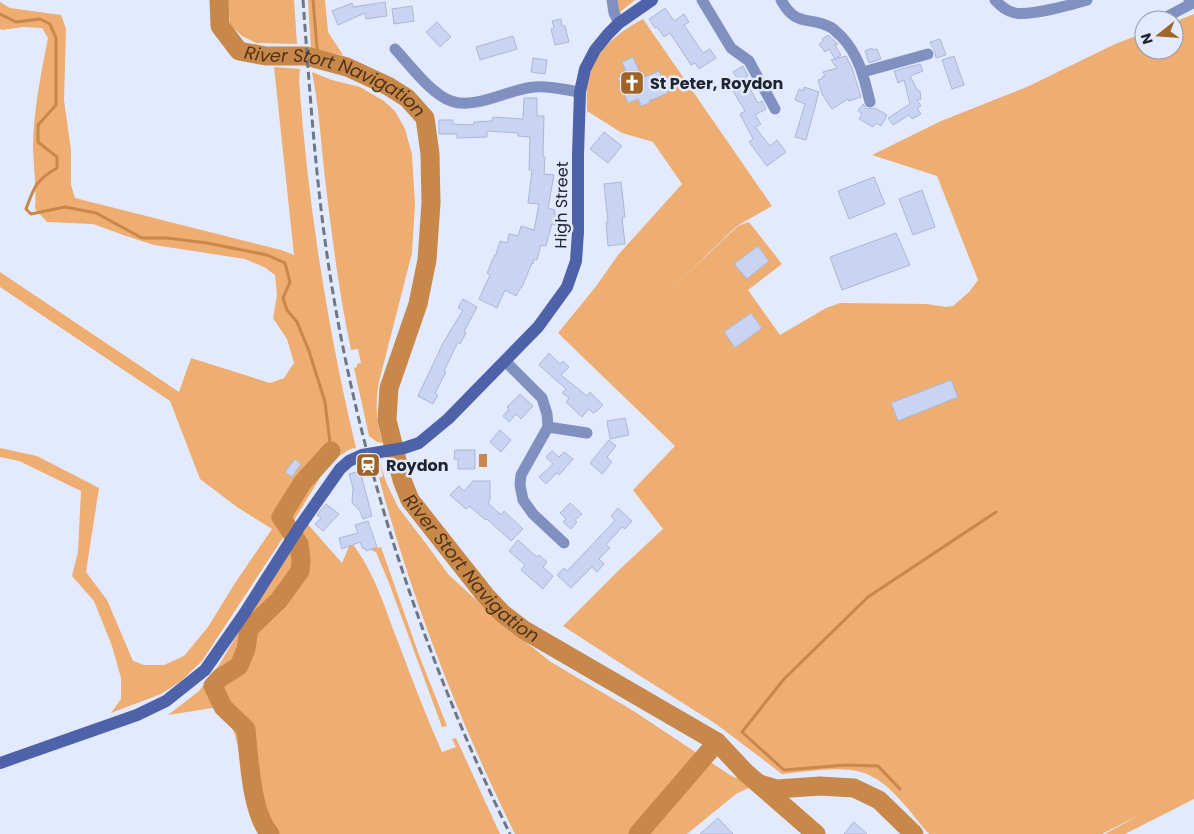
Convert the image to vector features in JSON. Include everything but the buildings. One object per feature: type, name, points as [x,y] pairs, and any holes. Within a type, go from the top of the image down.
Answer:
[{"type":"main road","name":"High Street","points":[[0,763],[137,715],[166,701],[205,670],[340,469],[355,457],[404,448],[419,443],[436,430],[538,327],[567,287],[576,261],[580,92],[590,58],[603,39],[619,23],[652,0]]},
{"type":"street","points":[[612,0],[614,12],[619,23]]},
{"type":"street","points":[[702,0],[731,48],[749,61],[775,109]]},
{"type":"street","points":[[781,0],[790,15],[803,21],[833,28],[853,51],[863,72],[870,102]]},
{"type":"street","points":[[995,0],[1004,8],[1016,13],[1028,13],[1086,0]]},
{"type":"street","points":[[1180,10],[1191,4],[1189,0]]},
{"type":"street","points":[[395,49],[437,94],[452,102],[480,101],[536,86],[580,92]]},
{"type":"street","points":[[863,72],[928,54]]},
{"type":"street","points":[[506,361],[542,398],[547,414],[548,427],[521,475],[520,485],[523,500],[533,514],[564,543]]},
{"type":"street","points":[[548,427],[587,433]]},
{"type":"shaded area","points":[[228,0],[294,0],[297,44],[256,43],[242,36],[230,25]]},
{"type":"shaded area","points":[[308,0],[325,0],[328,32],[343,55],[311,50]]},
{"type":"shaded area","points":[[615,0],[635,0],[618,12]]},
{"type":"shaded area","points":[[0,2],[10,8],[61,15],[66,29],[64,100],[71,150],[71,185],[75,198],[281,250],[294,255],[274,67],[300,69],[299,80],[313,219],[336,356],[356,448],[350,449],[338,457],[321,476],[290,527],[202,661],[181,681],[161,694],[111,713],[121,699],[121,678],[112,646],[94,601],[72,576],[78,552],[81,491],[19,461],[0,457],[0,448],[37,456],[99,488],[86,572],[107,600],[133,661],[144,665],[164,665],[184,656],[208,627],[272,529],[237,507],[200,479],[170,401],[0,287],[0,272],[179,392],[191,358],[270,383],[284,378],[294,363],[287,339],[273,318],[277,295],[275,275],[264,267],[245,259],[154,245],[93,224],[47,222],[35,209],[33,144],[35,117],[48,38],[42,28],[0,29]]},
{"type":"shaded area","points":[[1194,14],[1194,799],[1125,834],[1105,834],[1141,814],[1102,834],[929,834],[900,799],[874,778],[864,773],[846,770],[782,774],[716,724],[563,626],[663,529],[633,490],[675,446],[558,333],[597,285],[618,255],[682,184],[653,142],[622,133],[587,111],[589,75],[598,57],[610,42],[626,29],[643,19],[772,206],[737,226],[664,296],[738,226],[749,222],[782,264],[748,290],[780,335],[826,308],[840,303],[953,306],[969,292],[978,280],[937,176],[872,155],[941,121],[1029,86],[1115,44],[1134,37],[1134,60],[1184,60],[1184,18]]},
{"type":"shaded area","points":[[312,72],[332,80],[360,87],[384,101],[395,111],[405,129],[412,154],[415,204],[412,253],[379,382],[377,398],[379,428],[383,443],[377,442],[369,436],[354,368],[357,367],[357,364],[361,363],[358,349],[351,350],[343,308]]},
{"type":"shaded area","points":[[479,454],[487,454],[487,467],[479,467]]},
{"type":"shaded area","points":[[379,459],[386,482],[398,507],[449,575],[499,621],[551,662],[632,710],[733,777],[759,783],[736,794],[687,834],[515,834],[475,748],[438,659],[392,524],[379,478],[383,476]]},
{"type":"shaded area","points":[[305,521],[342,563],[351,542],[359,553],[378,590],[442,752],[456,747],[452,739],[456,738],[500,834],[258,834],[248,805],[236,739],[226,716],[219,707],[168,715],[199,691],[219,665]]},
{"type":"shaded area","points":[[376,545],[377,548],[381,547],[419,655],[447,726],[442,727],[389,583],[376,552],[369,547]]},
{"type":"waterway","name":"River Stort Navigation","points":[[219,0],[220,26],[239,51],[266,56],[306,56],[347,67],[388,86],[407,98],[425,118],[430,154],[431,203],[427,260],[418,304],[389,388],[387,420],[402,480],[410,500],[485,595],[502,613],[524,630],[717,742],[745,772],[816,834]]},
{"type":"waterway","points":[[313,0],[318,59]]},
{"type":"waterway","points":[[0,14],[16,22],[40,19],[50,24],[56,38],[56,105],[38,125],[38,142],[57,157],[57,168],[40,180],[31,195],[26,209],[31,214],[65,207],[96,213],[142,238],[167,238],[207,243],[267,255],[285,263],[290,282],[283,298],[287,310],[297,322],[309,351],[325,402],[331,451]]},
{"type":"waterway","points":[[270,834],[264,825],[255,799],[246,729],[223,707],[213,686],[220,678],[239,666],[246,649],[249,629],[279,600],[300,571],[299,544],[281,517],[303,482],[331,451]]},
{"type":"waterway","points":[[900,789],[878,766],[846,765],[784,770],[742,732],[784,679],[868,597],[996,512]]},
{"type":"waterway","points":[[638,834],[717,742]]},
{"type":"waterway","name":"River Stort Navigation","points":[[760,784],[777,789],[820,786],[854,788],[879,800],[914,834]]},
{"type":"railway","points":[[303,0],[321,211],[344,353],[360,424],[400,564],[424,633],[479,768],[510,834]]},
{"type":"place","name":"St Peter, Roydon","points":[[632,83]]},
{"type":"place","name":"Roydon","points":[[368,465]]}]
